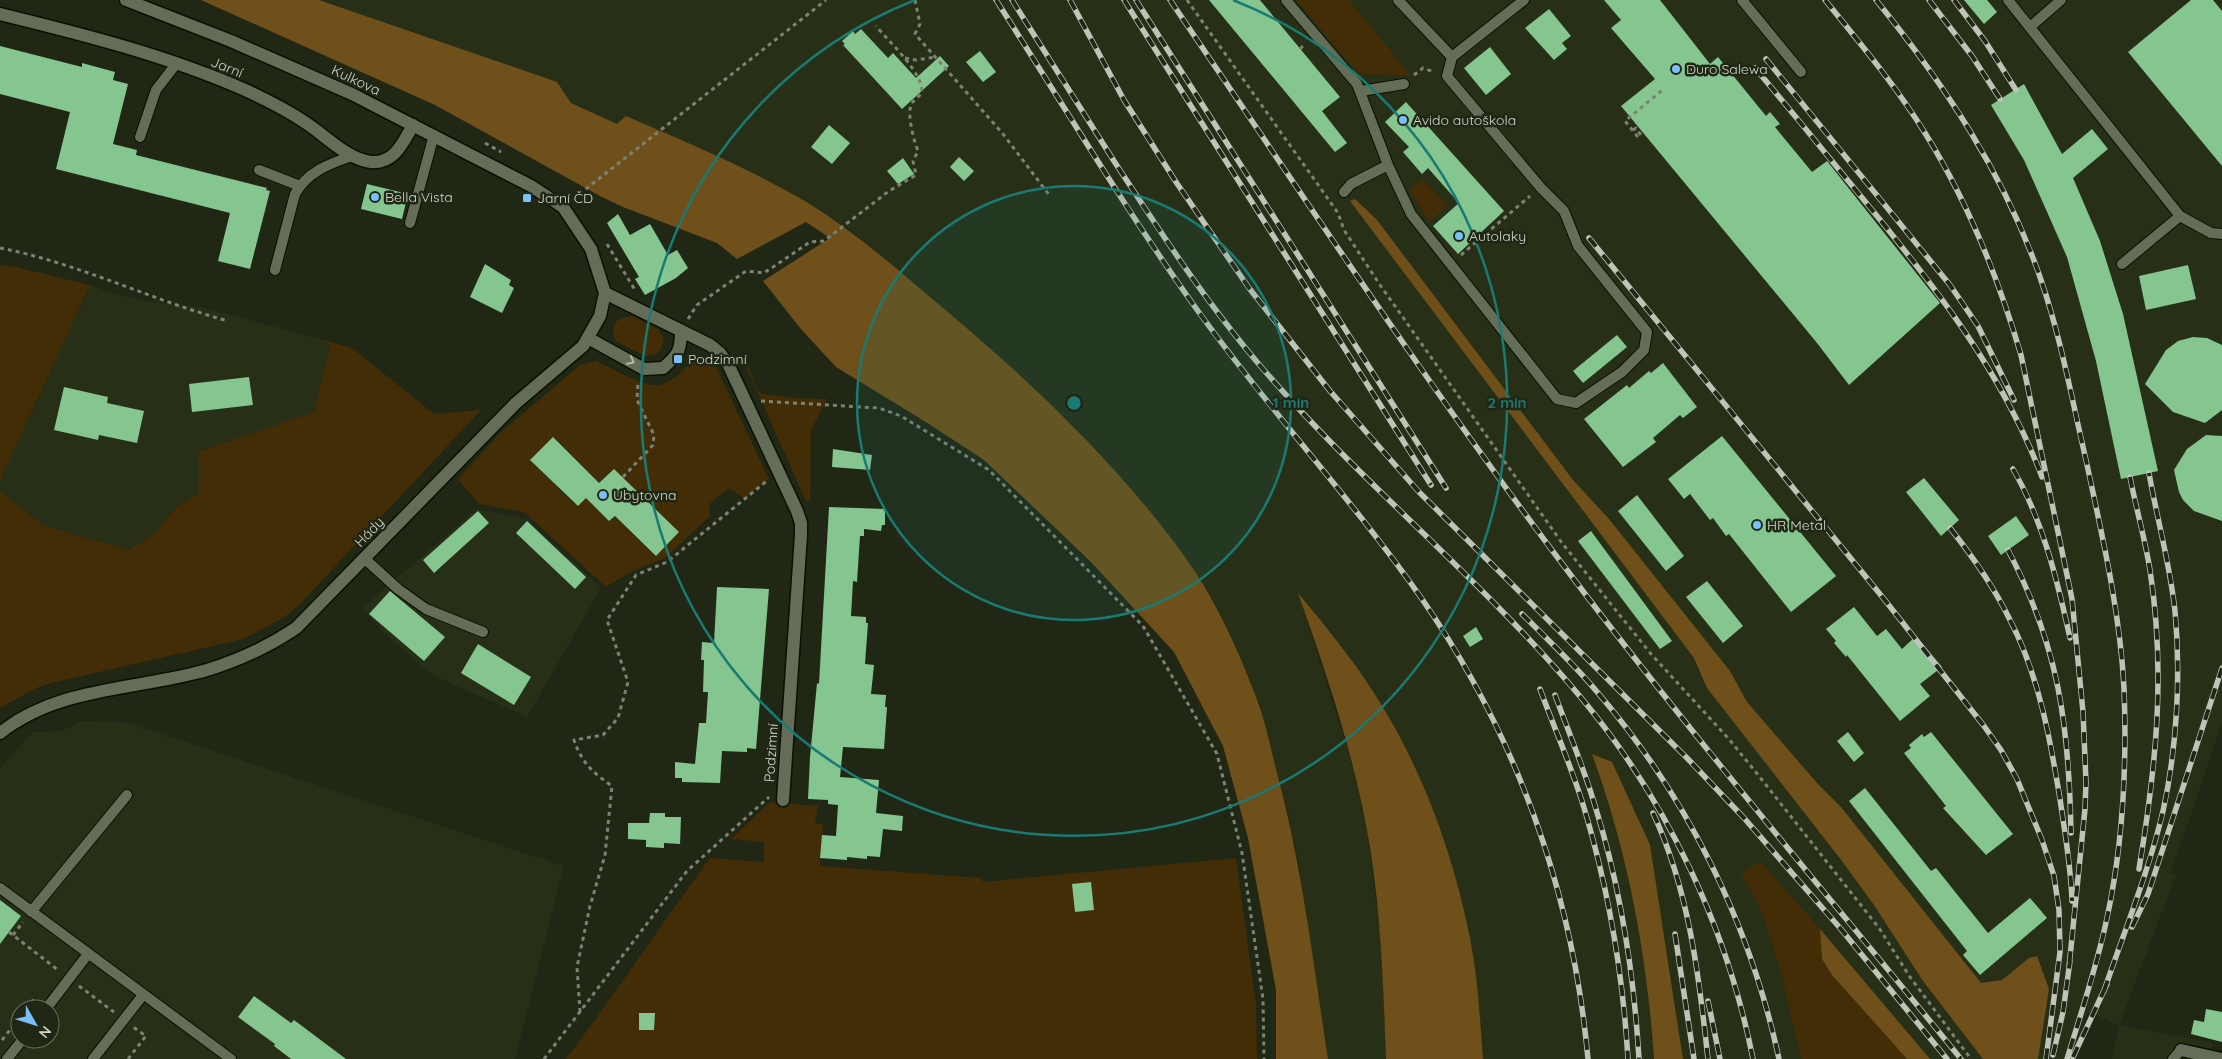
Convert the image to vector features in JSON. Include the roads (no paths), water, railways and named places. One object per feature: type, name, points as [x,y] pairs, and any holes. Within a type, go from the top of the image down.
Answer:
[{"type":"street","name":"Kulkova","points":[[126,0],[292,67],[434,135],[531,186],[563,207],[591,249],[605,293]]},
{"type":"street","name":"Jarní","points":[[0,14],[89,36],[176,64],[243,89],[291,113],[352,156],[369,162],[385,160],[398,150],[413,125]]},
{"type":"street","name":"Podzimní","points":[[605,293],[710,345],[720,353],[728,364],[774,475],[797,511],[801,523],[784,800]]},
{"type":"street","name":"Hády","points":[[0,733],[18,720],[76,696],[206,670],[256,653],[275,643],[296,628],[516,402],[582,346],[600,316],[605,293]]},
{"type":"street","points":[[588,338],[644,369],[663,368],[676,357],[681,346],[681,331]]},
{"type":"street","points":[[2173,1056],[2222,1059]]},
{"type":"lane","points":[[1286,0],[1361,91],[1388,165],[1411,214],[1557,399],[1576,403],[1622,372],[1644,350],[1647,332],[1578,246],[1564,211],[1541,188],[1447,76],[1452,57],[1524,0]]},
{"type":"lane","points":[[1398,0],[1452,57]]},
{"type":"lane","points":[[1742,0],[1802,72]]},
{"type":"lane","points":[[2008,0],[2180,216],[2211,233],[2222,234]]},
{"type":"lane","points":[[2030,26],[2061,0]]},
{"type":"lane","points":[[140,137],[156,90],[176,64]]},
{"type":"lane","points":[[1361,91],[1404,84]]},
{"type":"lane","points":[[410,223],[434,135]]},
{"type":"lane","points":[[275,270],[295,194],[300,186],[313,172],[352,156]]},
{"type":"lane","points":[[1344,192],[1351,184],[1388,165]]},
{"type":"lane","points":[[258,170],[300,186]]},
{"type":"lane","points":[[2122,264],[2180,216]]},
{"type":"lane","points":[[364,558],[398,589],[426,608],[483,632]]},
{"type":"lane","points":[[31,912],[126,794]]},
{"type":"lane","points":[[0,888],[231,1059]]},
{"type":"lane","points":[[53,999],[88,954]]},
{"type":"lane","points":[[92,1059],[143,994]]},
{"type":"lane","points":[[0,1056],[5,1059],[14,1049]]},
{"type":"railway","points":[[996,0],[1171,273],[1225,348],[1395,562],[1456,651],[1486,705],[1512,761],[1535,819],[1554,877],[1569,937],[1580,997],[1588,1059]]},
{"type":"railway","points":[[1012,0],[1149,215],[1185,268],[1242,344],[1301,412],[1506,615],[1583,700],[1614,740],[1642,781],[1690,869],[1710,915],[1727,962],[1742,1010],[1753,1059]]},
{"type":"railway","points":[[1070,0],[1124,100],[1176,182],[1249,288],[1330,391],[1419,492],[1687,758],[1744,818],[1840,928],[1947,1059]]},
{"type":"railway","points":[[1124,0],[1431,485]]},
{"type":"railway","points":[[1136,0],[1446,488]]},
{"type":"railway","points":[[1170,0],[1418,364],[1573,578],[1716,760],[1961,1059]]},
{"type":"railway","points":[[1825,0],[1890,82],[1941,159],[1968,213],[1992,269],[2021,355],[2072,599],[2083,712],[2086,782],[2085,809],[2069,967]]},
{"type":"railway","points":[[1876,0],[1926,65],[1971,132],[2010,204],[2026,241],[2041,280],[2060,347],[2110,573],[2119,630],[2124,688],[2123,804],[2117,862],[2103,936],[2067,1059]]},
{"type":"railway","points":[[1929,0],[1972,56],[2000,99]]},
{"type":"railway","points":[[1954,0],[1985,41],[2016,90]]},
{"type":"railway","points":[[1766,59],[1950,285],[1978,326],[2014,400]]},
{"type":"railway","points":[[1755,68],[1894,237],[1943,301],[1988,368],[2008,403],[2042,477]]},
{"type":"railway","points":[[1589,238],[1884,599],[2001,750],[2017,779],[2042,840],[2054,876],[2059,910],[2060,952],[2046,1059]]},
{"type":"railway","points":[[2013,469],[2024,489],[2041,530],[2060,594],[2070,638]]},
{"type":"railway","points":[[2104,991],[2157,834],[2168,787],[2175,737],[2178,686],[2175,611],[2170,576],[2149,473]]},
{"type":"railway","points":[[2130,477],[2150,570],[2155,609],[2158,683],[2154,757],[2139,869]]},
{"type":"railway","points":[[1950,528],[1983,573],[1997,596],[2029,663],[2052,753],[2069,863],[2072,901]]},
{"type":"railway","points":[[2008,550],[2039,620],[2058,687],[2064,722],[2071,833]]},
{"type":"railway","points":[[1522,614],[1598,693],[1630,733],[1687,819],[1733,912],[1767,1009],[1779,1059]]},
{"type":"railway","points":[[2132,927],[2148,894],[2222,668]]},
{"type":"railway","points":[[1540,689],[1569,765],[1594,841],[1619,965],[1628,1059]]},
{"type":"railway","points":[[1555,695],[1592,795],[1613,870],[1630,964],[1639,1059]]},
{"type":"railway","points":[[1653,813],[1676,872],[1691,934],[1701,996],[1708,1059]]},
{"type":"railway","points":[[1675,934],[1694,1059]]},
{"type":"railway","points":[[2053,1055],[2063,1012],[2070,961]]},
{"type":"railway","points":[[2073,1057],[2107,984]]},
{"type":"railway","points":[[1708,1001],[1720,1059]]},
{"type":"place","name":"Duro Salewa","points":[[1676,69]]},
{"type":"place","name":"Avido autoškola","points":[[1403,120]]},
{"type":"place","name":"Bella Vista","points":[[375,197]]},
{"type":"place","name":"Jarní ČD","points":[[527,198]]},
{"type":"place","name":"Autolaky","points":[[1459,236]]},
{"type":"place","name":"Podzimní","points":[[678,359]]},
{"type":"place","name":"Ubytovna","points":[[603,495]]},
{"type":"place","name":"HR Metal","points":[[1757,525]]}]
